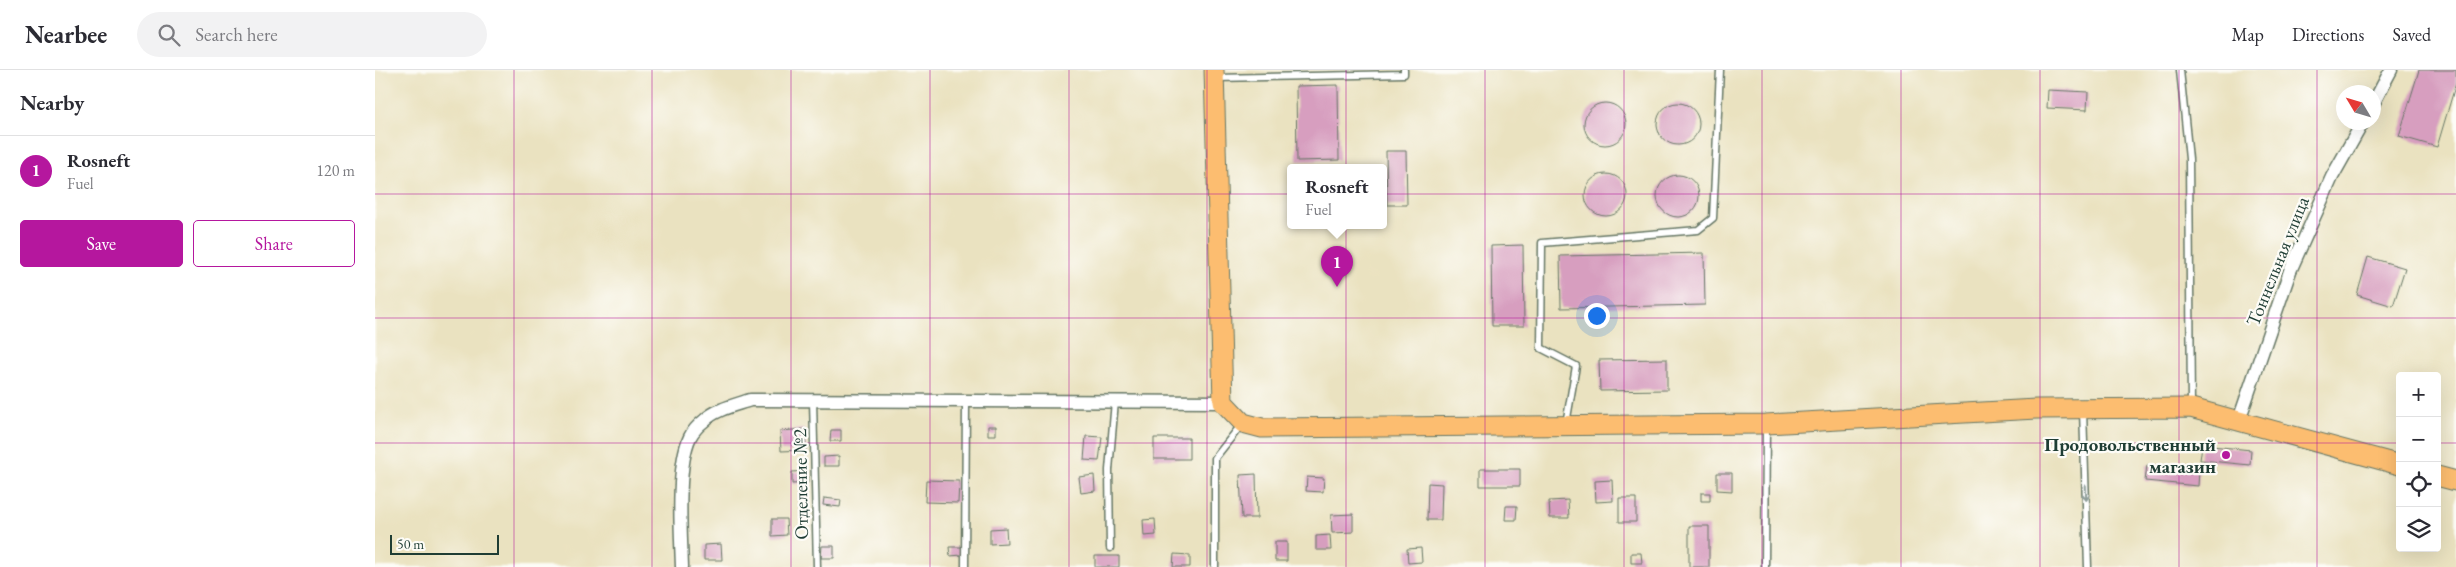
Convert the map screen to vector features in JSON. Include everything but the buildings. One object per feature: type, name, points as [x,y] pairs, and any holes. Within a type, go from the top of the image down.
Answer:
[{"type":"main road","points":[[1214,74],[1223,402],[1243,423],[1262,428],[1766,424],[2036,409],[2191,408],[2396,464]]},
{"type":"main road","points":[[2441,477],[2456,481]]},
{"type":"street","points":[[2381,89],[2391,70]]},
{"type":"street","name":"Тоннельная улица","points":[[2239,420],[2290,271],[2332,177],[2358,130]]},
{"type":"street","points":[[681,567],[680,506],[685,460],[690,437],[706,418],[725,408],[751,400],[1223,402]]},
{"type":"lane","points":[[1214,74],[1404,74],[1404,70]]},
{"type":"lane","points":[[1566,425],[1576,366],[1541,348],[1542,243],[1699,230],[1713,218],[1720,70]]},
{"type":"lane","points":[[2180,70],[2189,160],[2191,408]]},
{"type":"lane","name":"Отделение №2","points":[[813,400],[817,567]]},
{"type":"lane","points":[[965,567],[966,401]]},
{"type":"lane","points":[[1111,548],[1109,470],[1115,401]]},
{"type":"lane","points":[[2083,409],[2088,567]]},
{"type":"lane","points":[[1215,567],[1215,458],[1243,423]]},
{"type":"lane","points":[[1765,567],[1766,424]]},
{"type":"place","name":"Rosneft","points":[[1337,287]]},
{"type":"place","name":"Продовольственный магазин","points":[[2226,455]]}]
